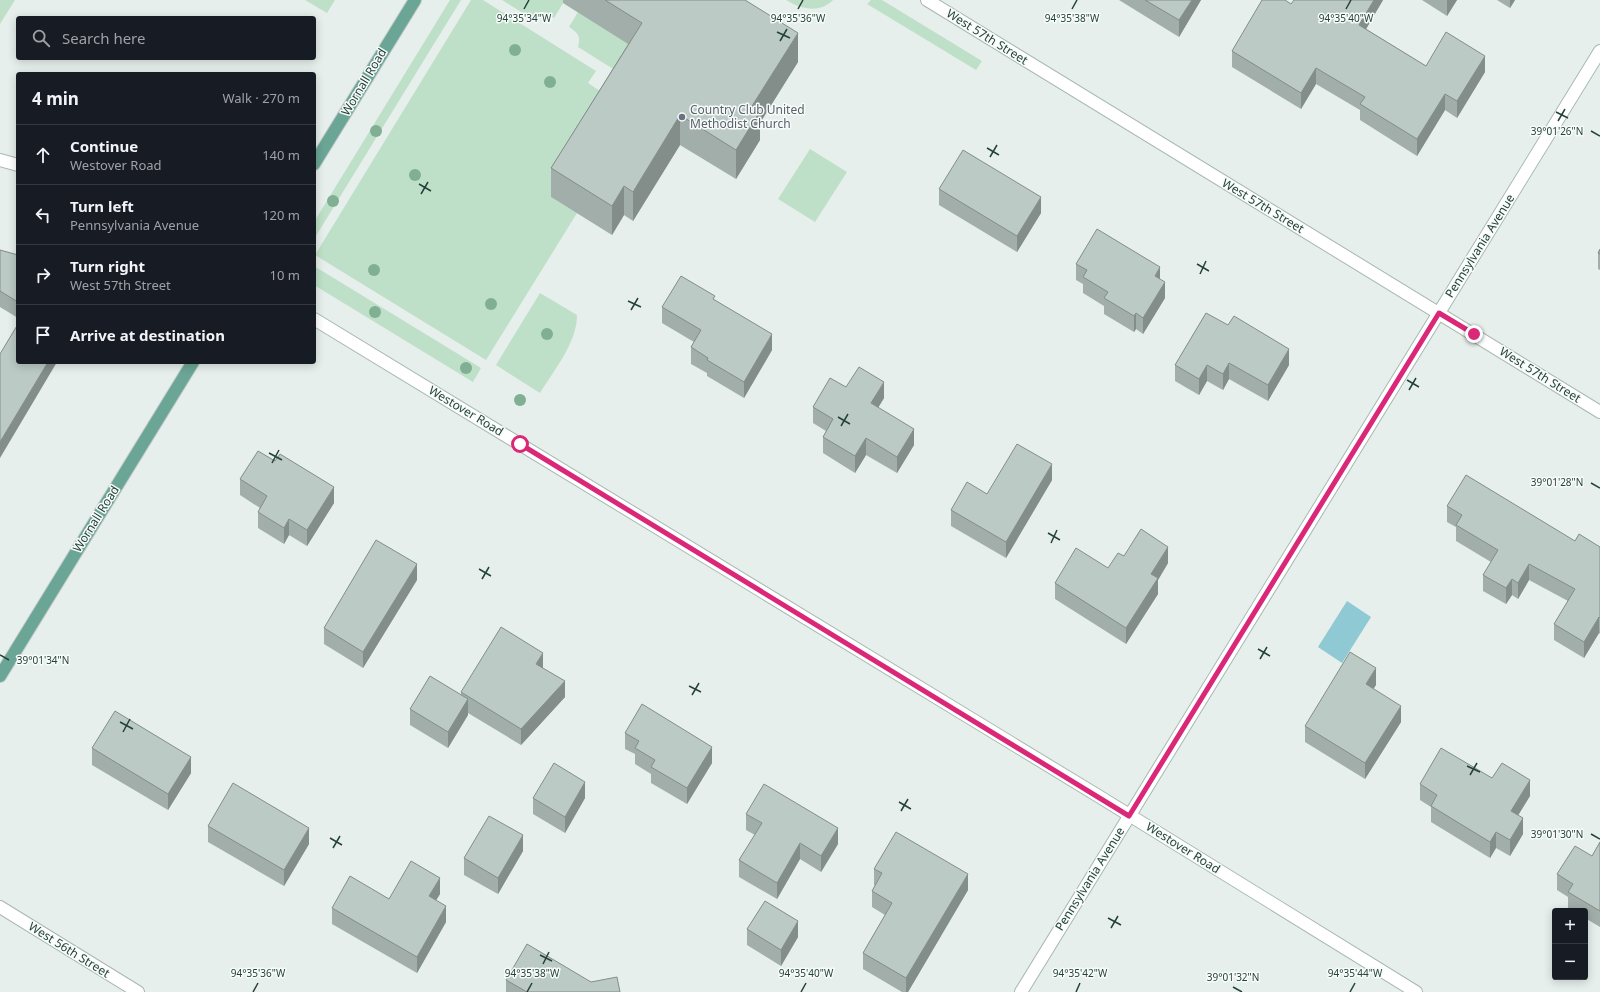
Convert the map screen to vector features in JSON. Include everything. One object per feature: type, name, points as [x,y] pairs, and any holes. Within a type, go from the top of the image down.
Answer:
[{"type":"main road","name":"Wornall Road","points":[[316,161],[415,0]]},
{"type":"main road","name":"Wornall Road","points":[[0,676],[192,364]]},
{"type":"street","name":"West 57th Street","points":[[927,0],[1600,412]]},
{"type":"street","name":"Pennsylvania Avenue","points":[[1021,992],[1600,51]]},
{"type":"street","points":[[0,160],[16,164]]},
{"type":"street","name":"Westover Road","points":[[316,320],[1416,992]]},
{"type":"street","name":"West 56th Street","points":[[0,907],[138,992]]},
{"type":"green space","points":[[0,0],[15,0],[0,24]]},
{"type":"green space","points":[[305,0],[335,0],[327,13]]},
{"type":"green space","points":[[450,0],[461,0],[316,236],[316,219]]},
{"type":"green space","points":[[471,0],[483,0],[596,71],[588,83],[612,99],[551,197],[577,213],[486,360],[316,256]]},
{"type":"green space","points":[[502,0],[565,0],[554,18],[544,12],[541,12],[534,20]]},
{"type":"green space","points":[[786,0],[833,0],[822,7],[810,9],[798,6]]},
{"type":"green space","points":[[871,0],[882,0],[982,61],[976,70],[867,4]]},
{"type":"green space","points":[[578,12],[641,52],[626,77],[578,47],[579,37],[575,31],[569,27]]},
{"type":"green space","points":[[810,149],[847,172],[815,222],[778,199]]},
{"type":"green space","points":[[316,267],[481,368],[473,382],[316,286]]},
{"type":"green space","points":[[540,293],[577,315],[576,325],[569,346],[540,393],[496,365]]},
{"type":"water","points":[[1347,601],[1371,617],[1342,663],[1318,647]]},
{"type":"building","name":"Country Club United Methodist Church","points":[[605,0],[745,0],[798,33],[752,106],[760,111],[736,150],[680,115],[633,192],[624,186],[612,206],[551,168],[642,23]]},
{"type":"building","points":[[1145,0],[1192,0],[1179,20]]},
{"type":"building","points":[[1262,0],[1285,0],[1291,4],[1294,0],[1374,0],[1359,25],[1426,66],[1446,32],[1485,56],[1457,101],[1445,94],[1417,139],[1360,104],[1365,97],[1316,68],[1301,93],[1232,51]]},
{"type":"building","points":[[963,150],[1041,197],[1017,236],[939,189]]},
{"type":"building","points":[[1097,229],[1160,267],[1155,276],[1165,282],[1143,318],[1136,313],[1134,316],[1104,298],[1108,292],[1083,277],[1087,270],[1076,264]]},
{"type":"building","points":[[0,250],[16,254],[16,301],[0,291]]},
{"type":"building","points":[[681,276],[715,296],[713,299],[772,334],[744,382],[707,360],[708,358],[691,347],[701,330],[662,307]]},
{"type":"building","points":[[1206,313],[1228,325],[1234,316],[1289,349],[1268,385],[1229,363],[1223,374],[1207,365],[1199,379],[1175,365]]},
{"type":"building","points":[[16,327],[16,364],[47,364],[0,442],[0,354]]},
{"type":"building","points":[[859,367],[884,382],[871,403],[914,429],[897,457],[866,438],[855,456],[823,437],[833,419],[813,407],[830,378],[846,387]]},
{"type":"building","points":[[1017,444],[1052,464],[1006,542],[951,510],[967,482],[987,494]]},
{"type":"building","points":[[258,451],[275,461],[280,454],[334,487],[307,530],[289,519],[284,528],[258,512],[267,496],[240,479]]},
{"type":"building","points":[[1466,475],[1575,541],[1579,534],[1600,547],[1600,618],[1599,617],[1584,642],[1554,624],[1575,589],[1529,564],[1518,583],[1512,579],[1506,588],[1483,575],[1498,550],[1456,525],[1462,515],[1447,506]]},
{"type":"building","points":[[1141,529],[1168,547],[1151,574],[1158,578],[1126,628],[1055,583],[1076,548],[1108,568],[1118,553],[1124,556]]},
{"type":"building","points":[[376,540],[417,564],[363,652],[324,628]]},
{"type":"building","points":[[501,627],[543,653],[536,664],[565,681],[521,729],[461,692]]},
{"type":"building","points":[[1350,652],[1376,668],[1366,684],[1401,706],[1365,763],[1305,726]]},
{"type":"building","points":[[430,676],[468,699],[448,732],[410,709]]},
{"type":"building","points":[[642,704],[712,747],[687,788],[651,767],[655,760],[635,748],[639,741],[625,733]]},
{"type":"building","points":[[115,711],[191,757],[168,794],[92,748]]},
{"type":"building","points":[[1441,748],[1492,778],[1502,763],[1530,780],[1511,811],[1523,818],[1510,840],[1496,832],[1490,842],[1431,806],[1437,795],[1420,784]]},
{"type":"building","points":[[554,763],[585,782],[565,817],[533,798]]},
{"type":"building","points":[[233,783],[309,828],[284,870],[208,826]]},
{"type":"building","points":[[764,784],[838,828],[821,856],[800,843],[777,883],[739,860],[762,823],[746,814]]},
{"type":"building","points":[[489,816],[523,835],[498,878],[464,858]]},
{"type":"building","points":[[896,832],[968,874],[906,978],[863,953],[892,903],[872,891],[882,873],[874,869]]},
{"type":"building","points":[[1600,842],[1600,911],[1568,892],[1573,884],[1557,874],[1575,846],[1592,856]]},
{"type":"building","points":[[411,861],[440,878],[429,896],[446,906],[417,957],[332,908],[350,876],[389,899]]},
{"type":"building","points":[[765,901],[798,921],[781,950],[747,929]]},
{"type":"building","points":[[527,944],[591,982],[617,977],[620,992],[527,992],[506,980]]},
{"type":"place","name":"Country Club United Methodist Church","points":[[682,117]]},
{"type":"route","points":[[520,444],[1129,816],[1439,313],[1474,334]]}]
